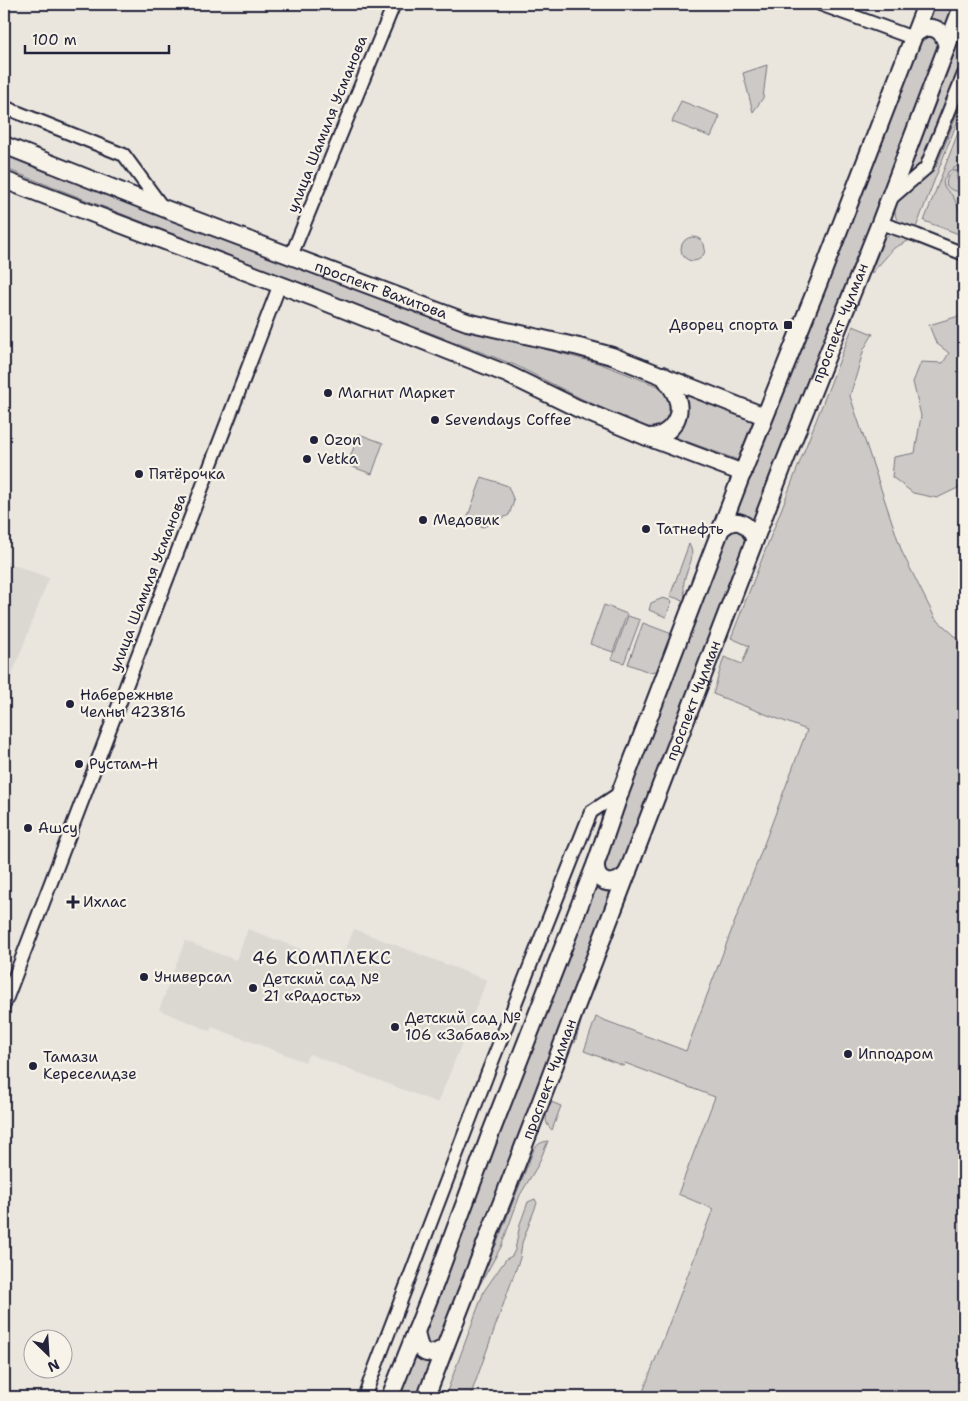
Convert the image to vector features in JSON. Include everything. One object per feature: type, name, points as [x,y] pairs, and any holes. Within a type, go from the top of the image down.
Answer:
[{"type":"main road","points":[[390,1397],[596,863],[620,793],[764,416],[819,282],[926,4]]},
{"type":"main road","name":"проспект Чулман","points":[[426,1397],[528,1137],[755,540],[889,200],[963,4]]},
{"type":"main road","points":[[913,37],[922,29],[933,28],[945,36],[947,47]]},
{"type":"main road","name":"проспект Вахитова","points":[[4,145],[163,208],[467,322],[612,356],[764,416]]},
{"type":"main road","name":"проспект Вахитова","points":[[4,180],[280,284],[507,374],[576,408],[648,438],[743,473]]},
{"type":"main road","points":[[648,438],[668,432],[677,419],[679,412],[676,396],[663,375]]},
{"type":"main road","points":[[721,529],[728,523],[743,523],[751,530],[755,540]]},
{"type":"main road","points":[[596,863],[599,878],[603,881],[611,883],[619,881],[628,872]]},
{"type":"main road","points":[[416,1331],[418,1345],[422,1351],[428,1354],[435,1354],[444,1348]]},
{"type":"street","name":"улица Шамиля Усманова","points":[[291,256],[394,4]]},
{"type":"street","points":[[820,4],[913,37]]},
{"type":"street","points":[[889,200],[926,168],[964,74]]},
{"type":"street","points":[[4,107],[124,155],[163,208]]},
{"type":"street","points":[[880,223],[964,254]]},
{"type":"street","name":"улица Шамиля Усманова","points":[[4,1005],[280,284]]},
{"type":"street","points":[[364,1397],[488,1072],[591,812],[620,793]]},
{"type":"shaded area","points":[[932,4],[957,4],[947,32],[924,24]]},
{"type":"shaded area","points":[[964,29],[964,62],[925,165],[906,180]]},
{"type":"shaded area","points":[[927,37],[940,44],[836,316],[752,523],[735,516],[914,50],[922,39]]},
{"type":"shaded area","points":[[767,65],[763,98],[753,112],[743,73]]},
{"type":"shaded area","points":[[681,101],[720,116],[711,137],[672,122]]},
{"type":"shaded area","points":[[958,111],[961,112],[915,230],[905,226],[896,217],[895,207],[899,197],[931,166],[936,167]]},
{"type":"shaded area","points":[[964,117],[964,227],[927,213]]},
{"type":"shaded area","points":[[964,117],[964,162],[948,172],[943,181],[945,188],[953,197],[960,211],[964,211],[964,236],[924,221]]},
{"type":"shaded area","points":[[4,155],[49,173],[85,181],[467,328],[601,364],[663,388],[673,404],[670,418],[660,429],[634,423],[515,365],[4,168]]},
{"type":"shaded area","points":[[956,170],[958,181],[964,186],[964,191],[954,191],[947,186],[948,176]]},
{"type":"shaded area","points":[[892,233],[911,238],[894,248],[872,273],[884,239]]},
{"type":"shaded area","points":[[693,237],[698,238],[704,244],[704,254],[698,260],[693,261],[688,260],[682,254],[681,249],[682,244],[688,238]]},
{"type":"shaded area","points":[[959,316],[964,317],[964,485],[937,498],[913,493],[892,477],[894,457],[915,453],[921,416],[913,382],[921,362],[943,363],[949,353],[936,343],[929,325]]},
{"type":"shaded area","name":"Ипподром","points":[[853,326],[873,334],[864,349],[850,396],[902,552],[935,618],[964,644],[964,1397],[641,1397],[713,1209],[678,1194],[715,1097],[625,1063],[624,1066],[584,1051],[596,1017],[686,1051],[807,730],[713,694],[724,657],[742,664],[749,646],[731,638]]},
{"type":"shaded area","points":[[685,395],[753,421],[738,460],[669,435],[680,426],[687,407]]},
{"type":"shaded area","points":[[359,434],[383,443],[372,474],[347,465]]},
{"type":"shaded area","points":[[482,477],[508,486],[514,501],[509,515],[483,527],[471,523],[468,516]]},
{"type":"shaded area","points":[[730,529],[744,531],[746,538],[620,876],[602,875],[602,864]]},
{"type":"shaded area","points":[[689,544],[692,554],[684,582],[684,601],[670,596]]},
{"type":"shaded area","points":[[4,561],[49,578],[4,696]]},
{"type":"shaded area","points":[[663,598],[672,601],[666,617],[649,610],[651,603]]},
{"type":"shaded area","points":[[604,605],[627,614],[613,652],[590,644]]},
{"type":"shaded area","points":[[628,616],[640,620],[624,663],[612,659]]},
{"type":"shaded area","points":[[643,623],[672,634],[657,671],[649,672],[628,664]]},
{"type":"shaded area","points":[[682,756],[622,913],[621,910]]},
{"type":"shaded area","points":[[596,879],[617,887],[441,1342],[429,1348],[424,1337],[460,1243],[469,1206]]},
{"type":"shaded area","points":[[617,926],[584,1011],[575,1043],[573,1042],[581,1009],[614,927]]},
{"type":"shaded area","points":[[248,929],[340,964],[354,929],[487,980],[438,1103],[309,1054],[305,1062],[212,1027],[210,1031],[159,1010],[185,941],[236,960]]},
{"type":"shaded area","points":[[551,1102],[561,1106],[552,1130],[546,1120]]},
{"type":"shaded area","points":[[548,1141],[538,1165],[520,1195],[501,1247],[478,1288],[436,1397],[432,1397],[474,1286],[496,1245],[534,1149],[543,1142]]},
{"type":"shaded area","points":[[535,1199],[537,1203],[522,1243],[520,1258],[470,1397],[445,1397],[484,1291],[506,1259],[512,1256],[528,1202]]},
{"type":"shaded area","points":[[413,1347],[436,1359],[421,1397],[394,1397]]},
{"type":"place","name":"Дворец спорта","points":[[788,325]]},
{"type":"place","name":"Магнит Маркет","points":[[328,393]]},
{"type":"place","name":"Sevendays Coffee","points":[[435,420]]},
{"type":"place","name":"Ozon","points":[[314,440]]},
{"type":"place","name":"Vetka","points":[[307,459]]},
{"type":"place","name":"Пятёрочка","points":[[139,474]]},
{"type":"place","name":"Медовик","points":[[423,520]]},
{"type":"place","name":"Татнефть","points":[[646,529]]},
{"type":"place","name":"Набережные Челны 423816","points":[[70,704]]},
{"type":"place","name":"Рустам-Н","points":[[79,764]]},
{"type":"place","name":"Ашсу","points":[[28,828]]},
{"type":"place","name":"Ихлас","points":[[73,902]]},
{"type":"place","name":"Универсал","points":[[144,977]]},
{"type":"place","name":"Детский сад № 21 «Радость»","points":[[253,988]]},
{"type":"place","name":"Детский сад № 106 «Забава»","points":[[395,1027]]},
{"type":"place","name":"Ипподром","points":[[848,1054]]},
{"type":"place","name":"Тамази Кереселидзе","points":[[33,1066]]},
{"type":"district","name":"46 КОМПЛЕКС","points":[[322,958]]}]
